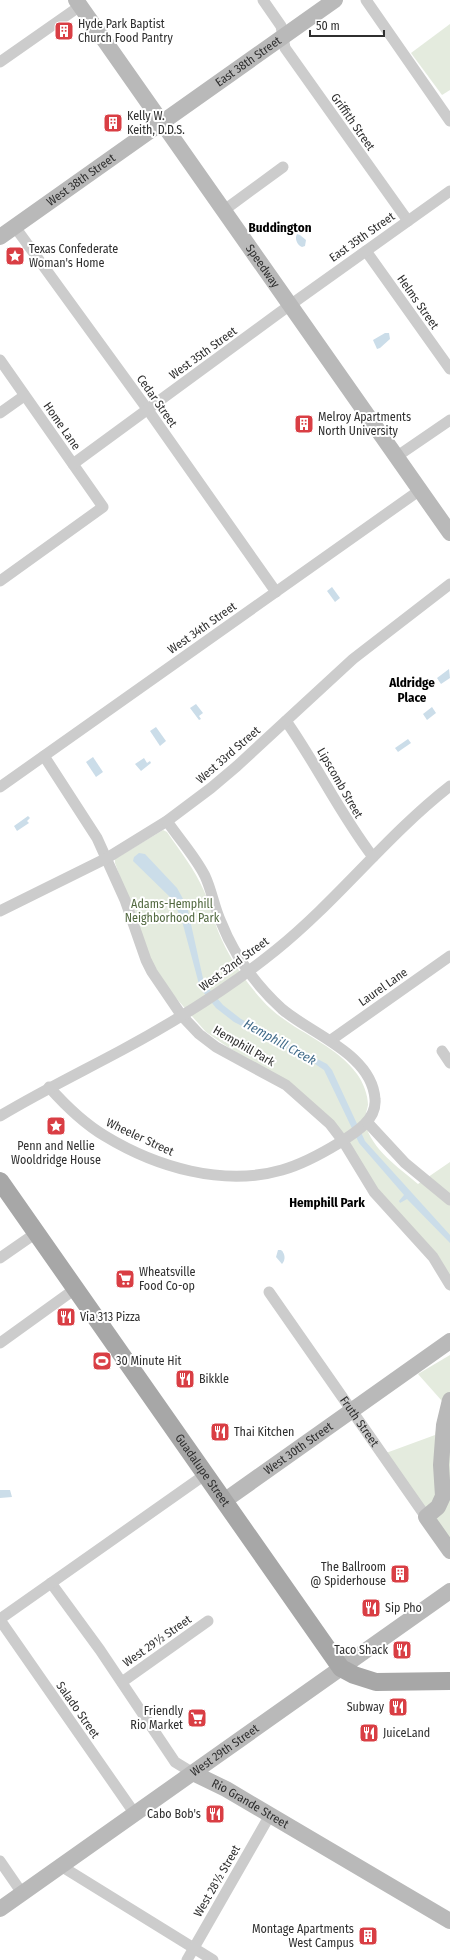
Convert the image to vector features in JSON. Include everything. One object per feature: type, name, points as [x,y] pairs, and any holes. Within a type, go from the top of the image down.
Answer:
[{"type":"main road","name":"Guadalupe Street","points":[[0,1181],[341,1668],[354,1675],[376,1682],[450,1681]]},
{"type":"street","name":"Griffith Street","points":[[263,0],[281,26],[285,48],[408,221]]},
{"type":"street","name":"East 38th Street","points":[[161,122],[335,0]]},
{"type":"street","points":[[366,0],[450,121]]},
{"type":"street","points":[[0,62],[78,3]]},
{"type":"street","name":"Speedway","points":[[78,3],[450,533]]},
{"type":"street","name":"West 38th Street","points":[[0,237],[161,122]]},
{"type":"street","points":[[223,211],[284,167]]},
{"type":"street","name":"East 35th Street","points":[[290,305],[450,191]]},
{"type":"street","name":"Cedar Street","points":[[15,227],[148,410],[276,592]]},
{"type":"street","name":"Helms Street","points":[[366,251],[450,369]]},
{"type":"street","name":"West 35th Street","points":[[73,464],[290,305]]},
{"type":"street","name":"Home Lane","points":[[0,360],[103,507],[0,581]]},
{"type":"street","points":[[0,413],[24,396]]},
{"type":"street","points":[[396,457],[450,420]]},
{"type":"street","name":"West 34th Street","points":[[0,787],[420,490]]},
{"type":"street","name":"West 33rd Street","points":[[0,911],[107,858],[138,841],[167,821],[211,788],[353,659],[450,584]]},
{"type":"street","name":"Lipscomb Street","points":[[286,721],[305,749],[344,817],[373,857]]},
{"type":"street","name":"Hemphill Park","points":[[44,756],[86,818],[107,858],[125,900],[146,960],[152,972],[182,1016],[199,1034],[216,1047],[286,1085],[330,1124],[374,1192],[433,1257],[450,1285]]},
{"type":"street","name":"West 32nd Street","points":[[0,1116],[48,1088],[122,1050],[182,1016],[248,972],[302,928],[414,817],[450,786]]},
{"type":"street","points":[[167,821],[204,875],[220,921],[231,944],[248,972],[282,1008],[304,1026],[331,1040],[362,1069],[374,1089],[375,1107],[360,1128],[450,1200]]},
{"type":"street","name":"Laurel Lane","points":[[331,1040],[450,956]]},
{"type":"street","points":[[442,1051],[450,1063]]},
{"type":"street","name":"Wheeler Street","points":[[48,1088],[84,1122],[111,1139],[171,1166],[216,1175],[240,1176],[282,1170],[321,1154],[360,1128]]},
{"type":"street","points":[[0,1258],[36,1232]]},
{"type":"street","points":[[0,1343],[75,1288]]},
{"type":"street","name":"Fruth Street","points":[[269,1292],[450,1551]]},
{"type":"street","name":"West 30th Street","points":[[224,1501],[450,1341]]},
{"type":"street","points":[[426,1517],[438,1507],[444,1496],[441,1465],[443,1432],[450,1400]]},
{"type":"street","points":[[0,1620],[206,1474]]},
{"type":"street","name":"Rio Grande Street","points":[[51,1583],[122,1682],[175,1762],[193,1773],[226,1789],[450,1921]]},
{"type":"street","name":"West 29th Street","points":[[0,1909],[450,1591]]},
{"type":"street","name":"Salado Street","points":[[0,1620],[135,1814]]},
{"type":"street","name":"West 29½ Street","points":[[122,1682],[208,1621]]},
{"type":"street","points":[[223,1752],[219,1774],[226,1789]]},
{"type":"street","name":"West 28½ Street","points":[[187,1960],[270,1815]]},
{"type":"street","points":[[0,1861],[22,1893]]},
{"type":"street","points":[[61,1866],[213,1960]]},
{"type":"green space","points":[[450,24],[450,90],[442,95],[411,53]]},
{"type":"green space","name":"Adams-Hemphill Neighborhood Park","points":[[163,830],[167,832],[200,883],[222,940],[232,959],[249,984],[273,1011],[336,1053],[357,1074],[365,1089],[368,1101],[365,1123],[373,1142],[394,1164],[418,1184],[450,1162],[450,1276],[387,1202],[294,1086],[229,1048],[206,1032],[168,989],[152,963],[115,863],[115,859]]},
{"type":"green space","points":[[450,1355],[450,1545],[386,1453],[435,1435],[442,1401],[418,1374]]},
{"type":"water","points":[[297,234],[306,240],[305,246],[302,247],[298,244],[296,240]]},
{"type":"water","points":[[385,333],[389,333],[390,339],[377,349],[373,340]]},
{"type":"water","points":[[332,587],[340,598],[335,602],[327,591]]},
{"type":"water","points":[[449,669],[450,678],[441,684],[437,678]]},
{"type":"water","points":[[196,704],[203,713],[199,716],[201,719],[199,720],[190,708]]},
{"type":"water","points":[[432,707],[436,713],[427,720],[423,714]]},
{"type":"water","points":[[156,727],[166,741],[160,746],[150,731]]},
{"type":"water","points":[[408,739],[411,743],[398,752],[395,748]]},
{"type":"water","points":[[93,757],[103,772],[96,777],[86,762]]},
{"type":"water","points":[[144,758],[147,763],[150,761],[151,763],[141,771],[135,764]]},
{"type":"water","points":[[28,816],[30,818],[27,821],[29,823],[17,831],[14,826]]},
{"type":"water","name":"Hemphill Creek","points":[[139,853],[145,854],[177,888],[187,906],[204,983],[223,1005],[241,1019],[327,1064],[332,1070],[365,1141],[450,1235],[450,1243],[407,1199],[400,1203],[399,1201],[404,1195],[359,1143],[324,1070],[306,1058],[234,1022],[216,1008],[200,988],[182,921],[173,900],[133,861],[134,857]]},
{"type":"water","points":[[278,1250],[281,1250],[284,1255],[284,1261],[282,1264],[276,1257]]},
{"type":"water","points":[[0,1490],[10,1490],[12,1497],[0,1498]]},
{"type":"place","name":"Hyde Park Baptist Church Food Pantry","points":[[64,31]]},
{"type":"place","name":"Kelly W. Keith, D.D.S.","points":[[113,123]]},
{"type":"place","name":"Texas Confederate Woman's Home","points":[[15,256]]},
{"type":"place","name":"Melroy Apartments North University","points":[[304,424]]},
{"type":"place","name":"Penn and Nellie Wooldridge House","points":[[56,1126]]},
{"type":"place","name":"Wheatsville Food Co-op","points":[[125,1279]]},
{"type":"place","name":"Via 313 Pizza","points":[[66,1317]]},
{"type":"place","name":"30 Minute Hit","points":[[102,1361]]},
{"type":"place","name":"Bikkle","points":[[185,1379]]},
{"type":"place","name":"Thai Kitchen","points":[[220,1432]]},
{"type":"place","name":"The Ballroom @ Spiderhouse","points":[[400,1574]]},
{"type":"place","name":"Sip Pho","points":[[371,1608]]},
{"type":"place","name":"Taco Shack","points":[[402,1650]]},
{"type":"place","name":"Subway","points":[[398,1707]]},
{"type":"place","name":"Friendly Rio Market","points":[[197,1718]]},
{"type":"place","name":"JuiceLand","points":[[369,1733]]},
{"type":"place","name":"Cabo Bob's","points":[[215,1814]]},
{"type":"place","name":"Montage Apartments West Campus","points":[[368,1936]]},
{"type":"district","name":"Buddington","points":[[280,227]]},
{"type":"district","name":"Aldridge Place","points":[[412,690]]},
{"type":"district","name":"Hemphill Park","points":[[327,1202]]}]
